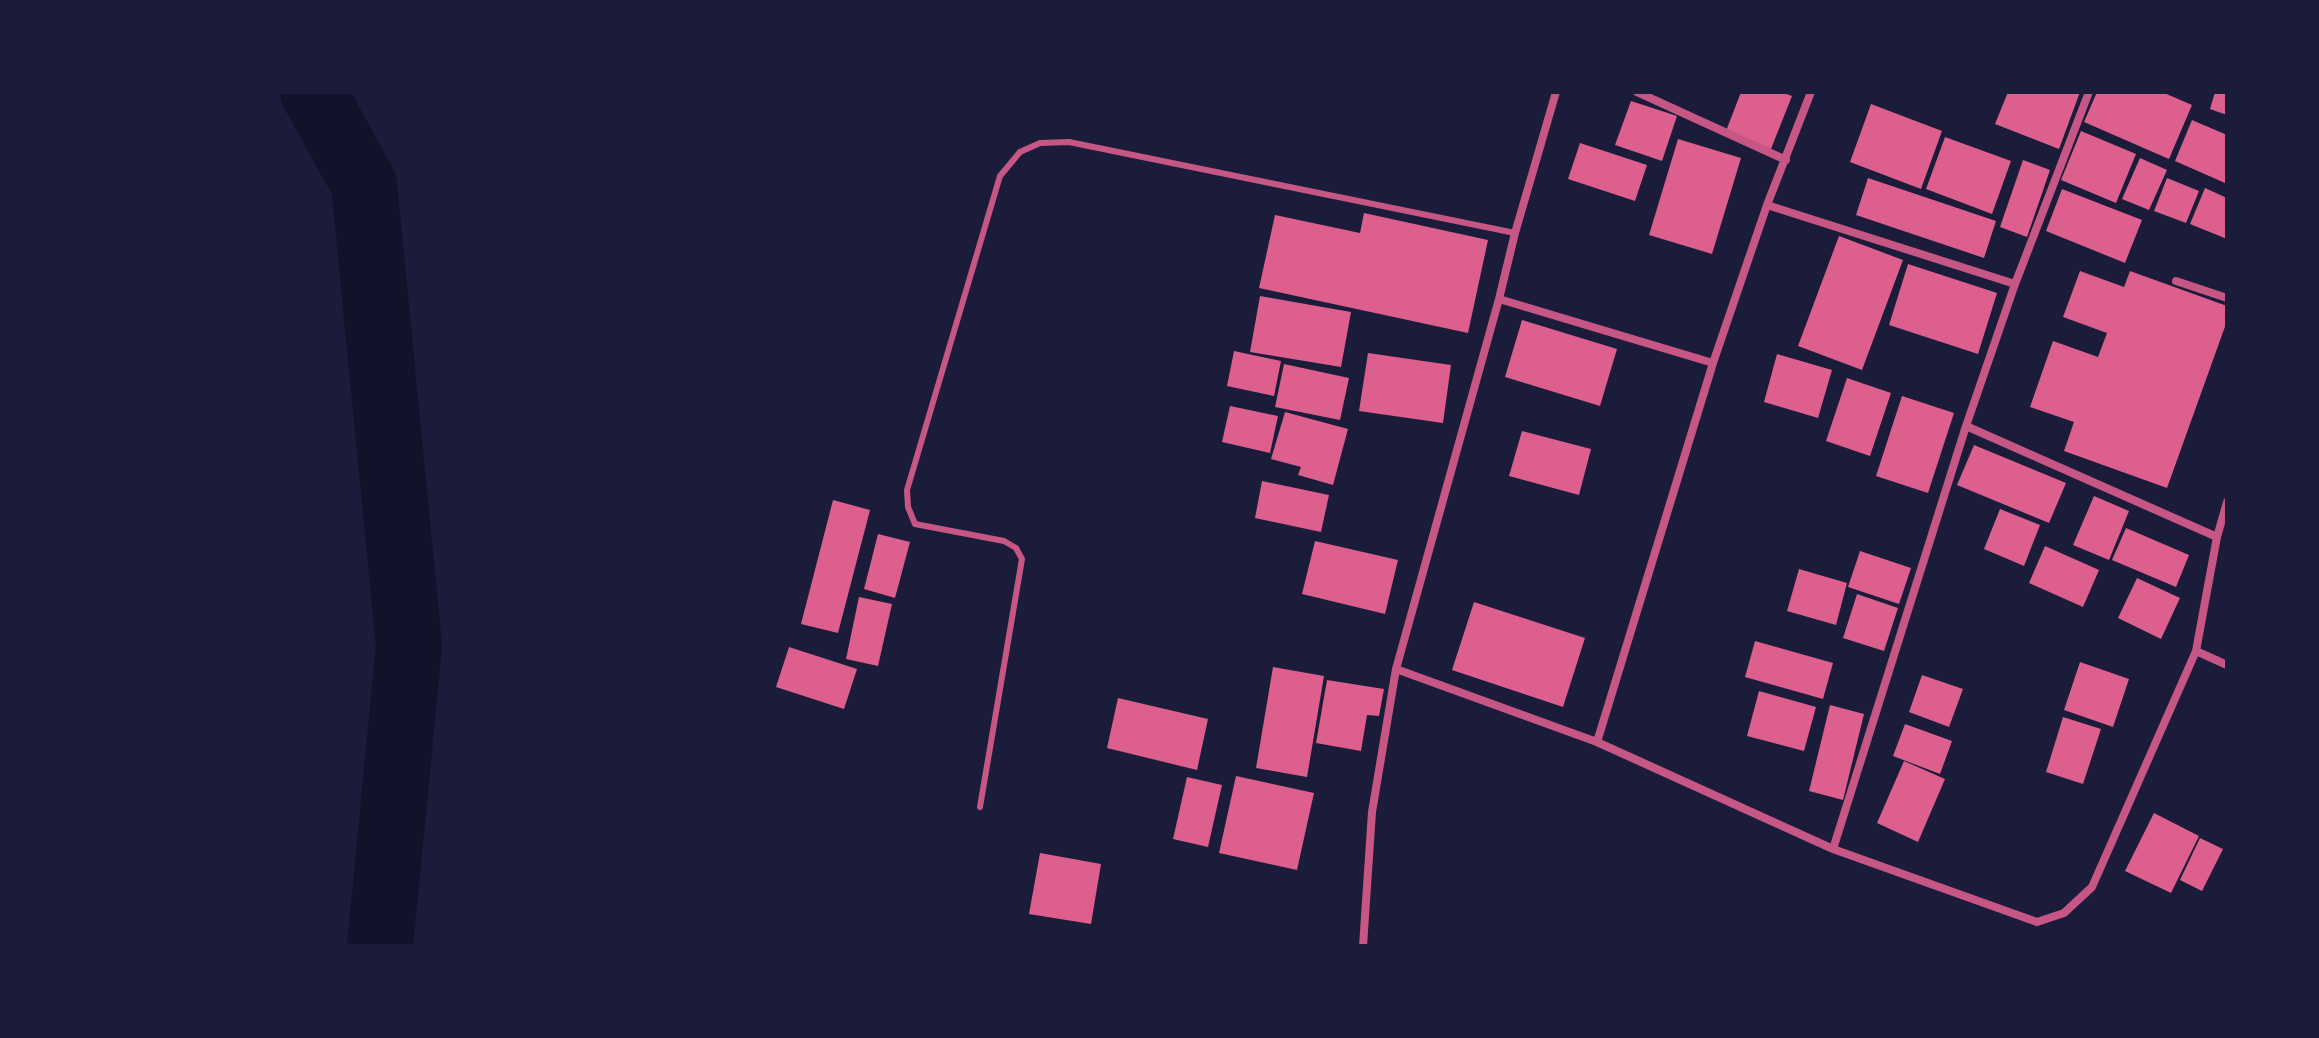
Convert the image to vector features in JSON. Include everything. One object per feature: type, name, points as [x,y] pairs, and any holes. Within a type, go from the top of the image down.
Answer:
[{"type":"street","points":[[1363,946],[1372,812],[1396,669],[1556,92]]},
{"type":"street","points":[[1637,92],[1786,160]]},
{"type":"street","points":[[1597,742],[1713,363],[1767,205],[1811,92]]},
{"type":"street","points":[[1833,849],[1966,426],[2015,284],[2089,92]]},
{"type":"street","points":[[1767,205],[2015,284]]},
{"type":"street","points":[[2176,281],[2227,298]]},
{"type":"street","points":[[1499,299],[1713,363]]},
{"type":"street","points":[[1966,426],[2217,537]]},
{"type":"street","points":[[1396,669],[1597,742],[1833,849],[2037,922],[2064,913],[2092,887],[2196,651],[2217,537],[2227,502]]},
{"type":"street","points":[[2196,651],[2227,665]]},
{"type":"lane","points":[[980,807],[1022,559],[1016,548],[1004,541],[915,524],[908,507],[907,490],[1000,176],[1020,152],[1040,143],[1069,142],[1515,233]]},
{"type":"building","points":[[1741,92],[1781,92],[1792,96],[1771,149],[1726,131]]},
{"type":"building","points":[[2008,92],[2080,92],[2059,149],[1995,124]]},
{"type":"building","points":[[2097,92],[2162,92],[2192,105],[2169,159],[2084,122]]},
{"type":"building","points":[[2215,92],[2227,92],[2227,115],[2210,109]]},
{"type":"building","points":[[1631,101],[1677,116],[1662,161],[1615,145]]},
{"type":"building","points":[[1871,104],[1942,131],[1921,189],[1850,162]]},
{"type":"building","points":[[2192,120],[2227,135],[2225,183],[2175,161]]},
{"type":"building","points":[[2081,131],[2136,154],[2116,203],[2061,180]]},
{"type":"building","points":[[1945,137],[2011,161],[1992,214],[1926,189]]},
{"type":"building","points":[[1678,139],[1741,158],[1712,254],[1649,235]]},
{"type":"building","points":[[1580,143],[1647,165],[1635,201],[1568,179]]},
{"type":"building","points":[[2140,158],[2167,170],[2149,210],[2122,199]]},
{"type":"building","points":[[2023,160],[2050,170],[2027,237],[2000,227]]},
{"type":"building","points":[[1868,178],[1996,221],[1984,258],[1856,215]]},
{"type":"building","points":[[2167,178],[2199,191],[2186,223],[2154,211]]},
{"type":"building","points":[[2205,188],[2227,198],[2227,239],[2190,224]]},
{"type":"building","points":[[2062,189],[2142,220],[2125,263],[2046,231]]},
{"type":"building","points":[[1364,213],[1488,240],[1468,333],[1259,288],[1275,215],[1360,233]]},
{"type":"building","points":[[1839,236],[1903,260],[1862,370],[1798,346]]},
{"type":"building","points":[[1908,264],[1997,293],[1978,354],[1889,325]]},
{"type":"building","points":[[2080,271],[2124,287],[2130,271],[2227,306],[2227,321],[2167,488],[2064,451],[2074,422],[2030,407],[2053,341],[2098,357],[2107,333],[2063,317]]},
{"type":"building","points":[[1260,296],[1351,312],[1341,367],[1250,352]]},
{"type":"building","points":[[1522,320],[1617,349],[1600,406],[1505,377]]},
{"type":"building","points":[[1234,351],[1281,361],[1274,396],[1227,386]]},
{"type":"building","points":[[1368,353],[1451,365],[1443,423],[1359,411]]},
{"type":"building","points":[[1777,354],[1832,370],[1818,418],[1764,402]]},
{"type":"building","points":[[1284,364],[1349,378],[1340,420],[1275,407]]},
{"type":"building","points":[[1847,378],[1891,393],[1870,456],[1826,441]]},
{"type":"building","points":[[1902,396],[1954,413],[1928,493],[1876,476]]},
{"type":"building","points":[[1230,406],[1278,416],[1270,453],[1222,442]]},
{"type":"building","points":[[1285,412],[1348,429],[1333,485],[1298,475],[1301,467],[1271,459]]},
{"type":"building","points":[[1522,431],[1591,449],[1579,495],[1509,476]]},
{"type":"building","points":[[1974,445],[2066,483],[2049,523],[1957,485]]},
{"type":"building","points":[[1262,481],[1329,495],[1321,532],[1255,518]]},
{"type":"building","points":[[2094,496],[2129,511],[2109,560],[2073,545]]},
{"type":"building","points":[[833,500],[870,510],[838,633],[801,624]]},
{"type":"building","points":[[2000,509],[2040,525],[2024,566],[1984,549]]},
{"type":"building","points":[[2126,528],[2189,555],[2176,587],[2112,560]]},
{"type":"building","points":[[878,534],[910,542],[895,598],[864,589]]},
{"type":"building","points":[[1315,541],[1398,560],[1385,614],[1302,594]]},
{"type":"building","points":[[2045,546],[2099,570],[2083,607],[2029,583]]},
{"type":"building","points":[[1860,551],[1911,568],[1899,604],[1848,587]]},
{"type":"building","points":[[1799,569],[1847,583],[1836,625],[1787,611]]},
{"type":"building","points":[[2137,578],[2180,598],[2161,639],[2118,618]]},
{"type":"building","points":[[1857,594],[1898,608],[1884,651],[1843,638]]},
{"type":"building","points":[[859,597],[892,604],[878,666],[846,659]]},
{"type":"building","points":[[1474,602],[1585,638],[1563,707],[1452,670]]},
{"type":"building","points":[[1755,641],[1833,663],[1823,699],[1745,677]]},
{"type":"building","points":[[789,647],[857,669],[844,709],[776,687]]},
{"type":"building","points":[[2080,662],[2129,679],[2113,727],[2064,710]]},
{"type":"building","points":[[1273,667],[1324,676],[1307,777],[1256,768]]},
{"type":"building","points":[[1922,675],[1963,689],[1949,727],[1909,712]]},
{"type":"building","points":[[1327,680],[1384,689],[1379,716],[1367,715],[1361,751],[1316,743]]},
{"type":"building","points":[[1759,691],[1816,707],[1804,751],[1747,736]]},
{"type":"building","points":[[1118,698],[1208,719],[1197,770],[1107,748]]},
{"type":"building","points":[[1830,705],[1864,714],[1843,800],[1809,791]]},
{"type":"building","points":[[2063,717],[2101,729],[2083,784],[2046,772]]},
{"type":"building","points":[[1905,724],[1952,741],[1940,774],[1893,756]]},
{"type":"building","points":[[1904,761],[1945,779],[1918,842],[1877,823]]},
{"type":"building","points":[[1236,776],[1314,793],[1297,870],[1219,853]]},
{"type":"building","points":[[1187,777],[1222,785],[1208,847],[1173,839]]},
{"type":"building","points":[[2154,813],[2199,836],[2171,893],[2125,871]]},
{"type":"building","points":[[2200,838],[2223,849],[2202,891],[2180,880]]},
{"type":"building","points":[[1040,853],[1101,864],[1091,924],[1029,914]]},
{"type":"waterway","points":[[313,92],[364,184],[409,646],[380,946]]}]
